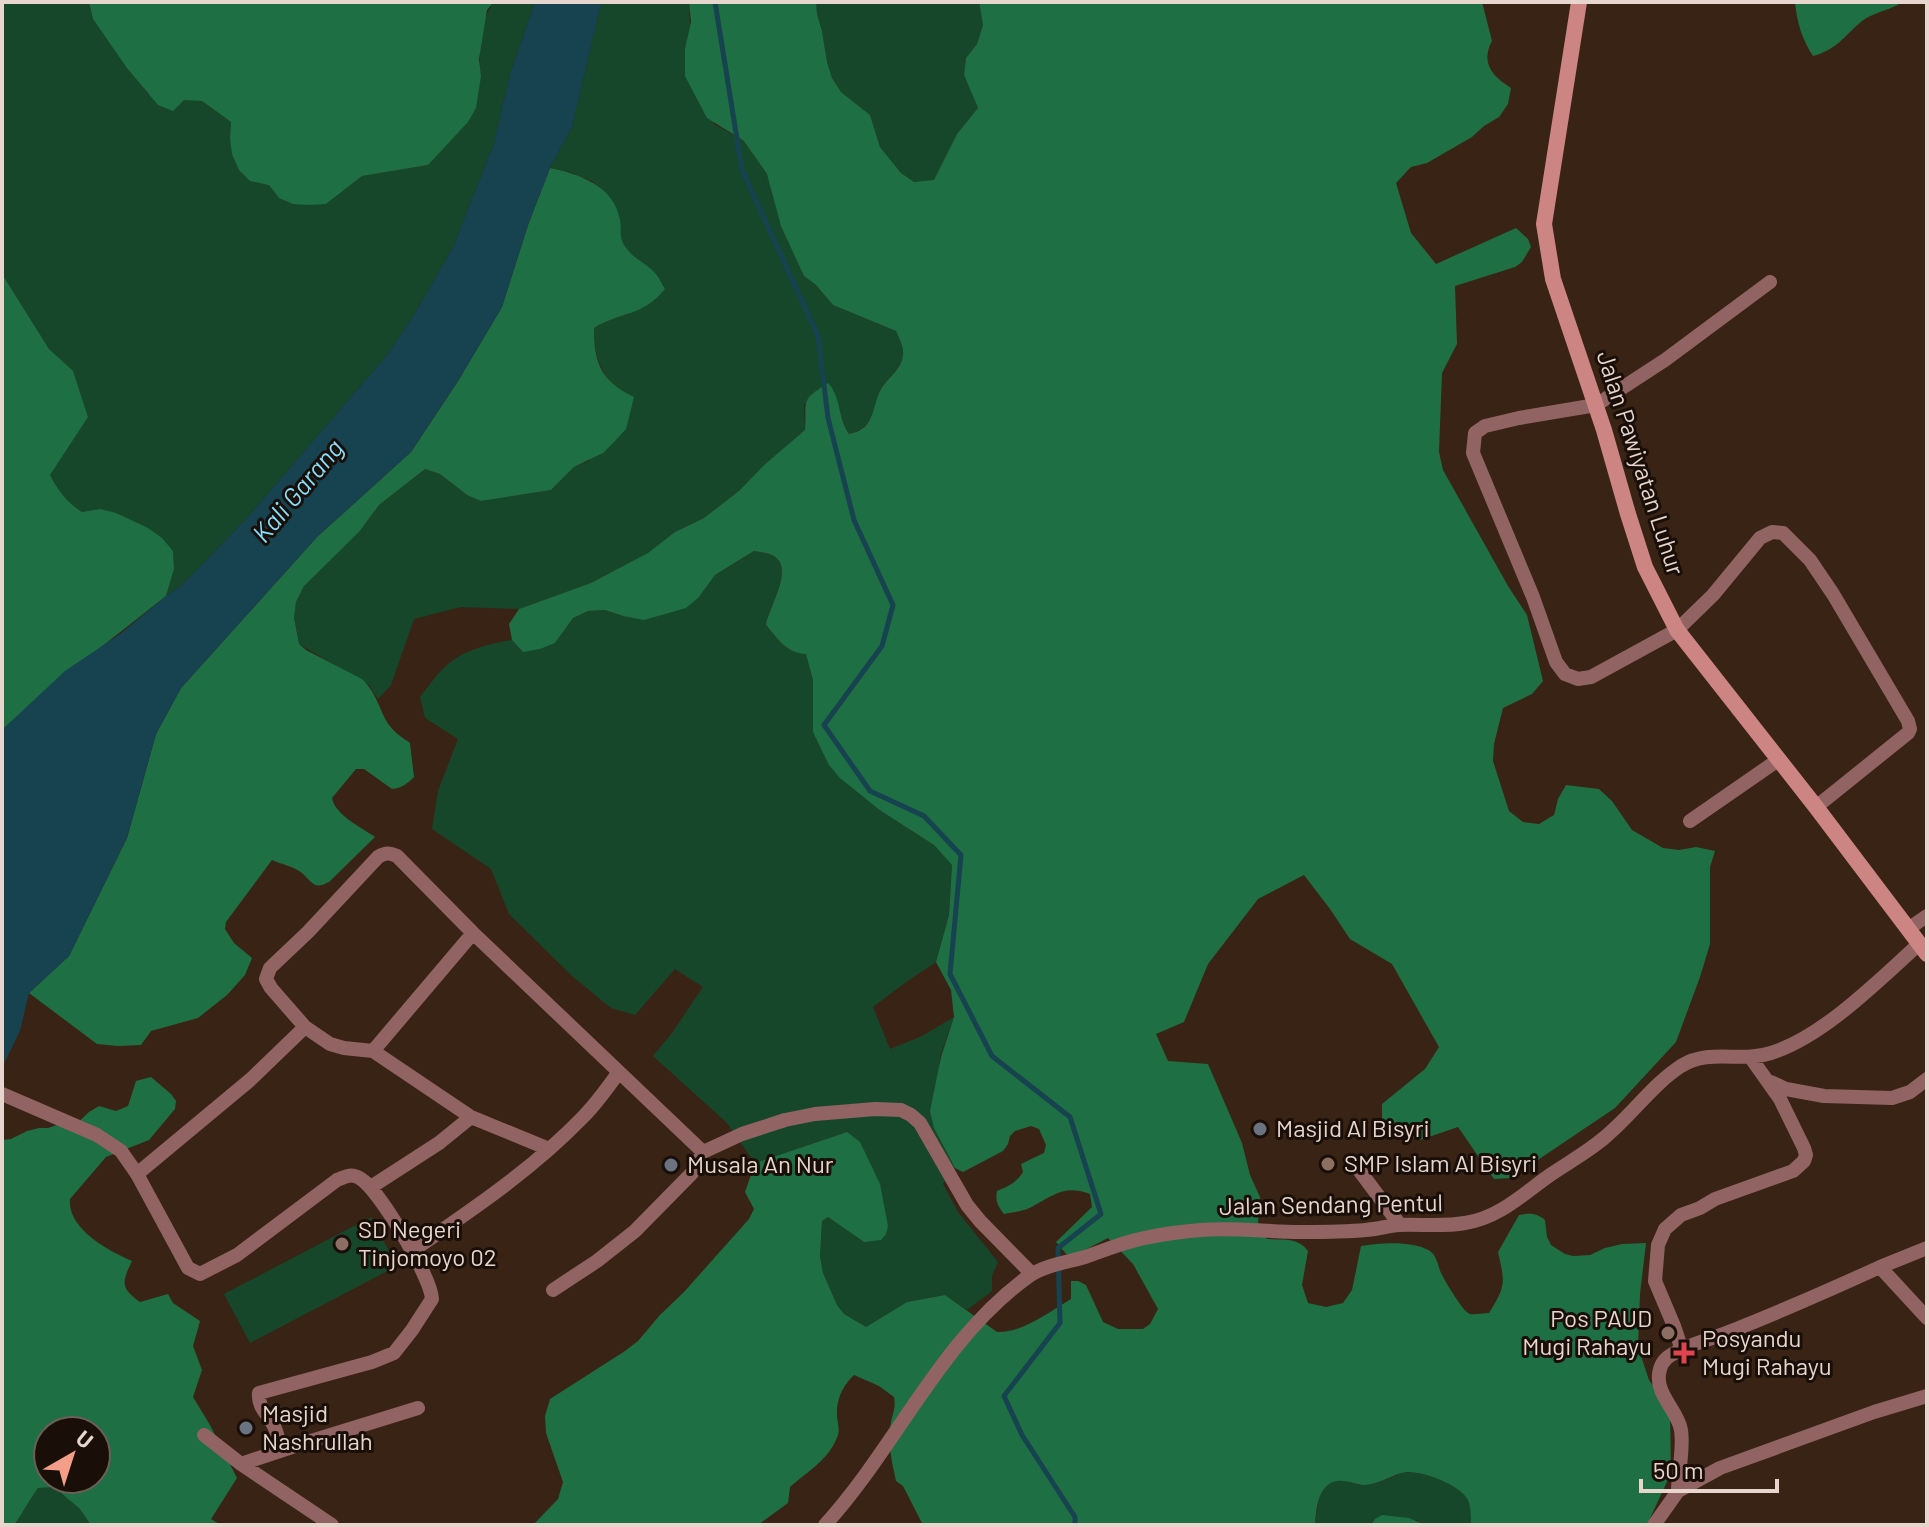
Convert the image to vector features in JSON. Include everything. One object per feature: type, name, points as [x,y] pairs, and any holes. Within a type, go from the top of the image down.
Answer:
[{"type":"main road","name":"Jalan Pawiyatan Luhur","points":[[1579,2],[1544,224],[1553,279],[1596,405],[1645,567],[1677,630],[1923,949]]},
{"type":"street","points":[[1770,282],[1665,360],[1596,405],[1485,426],[1475,433],[1473,453],[1556,662],[1565,674],[1578,679],[1591,677],[1677,630],[1713,595],[1760,538],[1772,532],[1783,533],[1810,560],[1833,594],[1910,729],[1816,807]]},
{"type":"street","points":[[1690,821],[1778,760]]},
{"type":"street","points":[[549,1149],[471,1117],[373,1051],[330,1044],[305,1027],[271,988],[266,979],[270,968],[383,854],[397,856],[473,933],[703,1152]]},
{"type":"street","points":[[1908,929],[1927,916]]},
{"type":"street","points":[[373,1051],[473,933]]},
{"type":"street","name":"Jalan Sendang Pentul","points":[[825,1525],[857,1487],[951,1353],[993,1308],[1032,1274],[1132,1241],[1201,1230],[1354,1231],[1400,1225],[1466,1223],[1495,1213],[1597,1145],[1664,1079],[1683,1065],[1703,1056],[1751,1058],[1789,1046],[1829,1021],[1923,949]]},
{"type":"street","points":[[137,1174],[250,1080],[305,1027]]},
{"type":"street","points":[[1682,1350],[1655,1281],[1658,1245],[1665,1229],[1681,1215],[1715,1199],[1793,1171],[1806,1155],[1780,1099],[1751,1058]]},
{"type":"street","points":[[412,1251],[480,1205],[549,1149],[584,1115],[619,1072]]},
{"type":"street","points":[[1769,1080],[1786,1089],[1824,1096],[1892,1098],[1910,1092],[1927,1079]]},
{"type":"street","points":[[5,1095],[97,1135],[121,1151],[137,1174],[188,1268],[200,1274],[237,1255],[337,1180],[348,1175],[358,1177],[371,1187],[412,1251],[430,1286],[432,1299],[394,1353],[259,1393],[263,1409],[276,1429],[277,1452]]},
{"type":"street","points":[[553,1290],[635,1231],[692,1173],[703,1152],[742,1134],[785,1120],[875,1109],[901,1110],[920,1123],[973,1213],[1032,1274]]},
{"type":"street","points":[[371,1187],[439,1143],[471,1117]]},
{"type":"street","points":[[1356,1166],[1400,1225]]},
{"type":"street","points":[[1678,1491],[1682,1432],[1660,1387],[1662,1362],[1670,1355],[1927,1248]]},
{"type":"street","points":[[1880,1267],[1927,1318]]},
{"type":"street","points":[[1654,1525],[1678,1491],[1720,1468],[1927,1396]]},
{"type":"street","points":[[241,1464],[418,1408]]},
{"type":"street","points":[[204,1435],[241,1464],[332,1525]]},
{"type":"green space","points":[[2,2],[89,2],[93,19],[148,94],[202,101],[231,122],[230,138],[279,197],[326,204],[362,176],[428,165],[481,76],[482,37],[486,17],[494,2],[535,2],[510,74],[494,143],[453,247],[415,313],[387,355],[245,520],[182,585],[166,596],[174,569],[173,551],[100,509],[82,512],[63,496],[49,475],[88,417],[73,372],[49,349],[2,274]]},
{"type":"green space","points":[[89,2],[494,2],[487,10],[479,59],[481,76],[476,108],[468,122],[428,165],[362,176],[326,204],[309,205],[293,204],[279,198],[269,185],[250,181],[239,170],[232,154],[231,122],[202,101],[184,100],[173,111],[158,105],[127,68],[93,19]]},
{"type":"green space","points":[[603,2],[689,2],[690,30],[714,124],[744,141],[767,174],[804,276],[833,305],[896,331],[903,349],[902,360],[880,390],[873,413],[864,427],[849,434],[833,389],[804,404],[805,430],[740,490],[704,518],[675,532],[649,553],[591,583],[519,609],[461,607],[414,619],[391,685],[378,699],[369,685],[299,644],[294,618],[296,602],[304,586],[359,532],[379,505],[425,469],[440,474],[467,495],[481,501],[551,490],[574,467],[589,461],[618,389],[599,362],[594,328],[640,309],[665,288],[656,274],[629,253],[620,238],[620,221],[605,193],[592,181],[550,168],[572,127]]},
{"type":"green space","points":[[689,2],[816,2],[832,78],[841,92],[870,115],[880,147],[901,173],[914,182],[934,180],[957,134],[978,108],[964,75],[966,58],[977,44],[983,25],[979,2],[1482,2],[1492,41],[1488,63],[1494,74],[1511,88],[1508,104],[1499,117],[1472,137],[1427,163],[1411,167],[1396,183],[1411,233],[1436,264],[1516,228],[1528,239],[1531,247],[1515,267],[1455,286],[1457,344],[1442,373],[1439,452],[1443,470],[1527,615],[1543,681],[1532,694],[1503,708],[1493,761],[1509,811],[1523,822],[1539,824],[1554,815],[1566,785],[1599,789],[1612,801],[1632,830],[1663,848],[1679,850],[1696,847],[1715,851],[1710,867],[1710,944],[1700,977],[1676,1042],[1615,1108],[1511,1178],[1494,1179],[1458,1127],[1420,1140],[1382,1131],[1382,1104],[1425,1069],[1439,1047],[1392,964],[1350,939],[1304,875],[1258,899],[1208,964],[1184,1022],[1156,1034],[1168,1061],[1208,1064],[1242,1143],[1250,1175],[1260,1197],[1258,1222],[1267,1239],[1295,1241],[1308,1251],[1302,1285],[1308,1303],[1326,1307],[1343,1303],[1352,1290],[1361,1246],[1396,1243],[1430,1251],[1450,1289],[1467,1312],[1489,1313],[1502,1284],[1498,1252],[1519,1215],[1533,1214],[1545,1220],[1551,1245],[1573,1256],[1590,1255],[1622,1244],[1646,1243],[1638,1347],[1649,1380],[1670,1410],[1671,1473],[1647,1525],[1471,1525],[1470,1506],[1464,1494],[1438,1479],[1408,1472],[1370,1484],[1342,1481],[1329,1484],[1320,1498],[1315,1525],[923,1525],[903,1486],[896,1481],[890,1452],[894,1397],[879,1386],[854,1375],[839,1398],[839,1432],[830,1451],[790,1487],[788,1503],[758,1525],[533,1525],[558,1499],[563,1482],[546,1433],[545,1416],[550,1399],[638,1341],[749,1219],[754,1209],[745,1192],[755,1163],[847,1132],[860,1142],[880,1184],[888,1226],[886,1234],[881,1240],[864,1242],[828,1217],[822,1221],[820,1256],[823,1273],[837,1305],[844,1314],[866,1327],[907,1302],[945,1295],[997,1332],[1017,1329],[1071,1299],[1071,1281],[1086,1285],[1103,1322],[1118,1329],[1143,1329],[1150,1324],[1158,1309],[1133,1264],[1108,1238],[1077,1254],[1067,1255],[1056,1242],[1092,1207],[1090,1194],[1067,1191],[1032,1207],[1004,1214],[1000,1208],[997,1191],[1018,1179],[1023,1172],[1021,1164],[1044,1153],[1046,1145],[1039,1129],[1031,1126],[1015,1131],[1003,1151],[963,1172],[955,1168],[934,1128],[930,1111],[941,1057],[954,1017],[951,990],[936,962],[949,915],[952,865],[934,845],[881,811],[840,778],[829,765],[813,732],[813,680],[806,654],[788,648],[766,625],[779,589],[780,562],[767,553],[754,551],[715,575],[699,597],[686,608],[644,620],[605,610],[588,611],[573,618],[555,643],[540,649],[523,652],[512,640],[509,624],[519,609],[591,583],[648,553],[675,532],[704,518],[740,490],[805,430],[806,402],[828,383],[849,434],[865,427],[879,392],[902,360],[903,349],[896,331],[833,305],[804,276],[781,226],[767,174],[744,141],[707,118],[685,76],[685,49],[691,22]]},
{"type":"green space","points":[[816,2],[979,2],[983,25],[977,44],[966,58],[964,75],[978,108],[957,134],[934,181],[914,182],[901,173],[880,147],[870,115],[841,92],[827,62]]},
{"type":"green space","points":[[1795,2],[1900,2],[1874,14],[1834,46],[1813,56],[1801,30]]},
{"type":"green space","points":[[550,168],[584,178],[611,198],[620,220],[624,245],[655,273],[665,289],[648,305],[594,328],[602,370],[614,384],[634,397],[626,429],[603,453],[574,467],[551,490],[481,501],[467,495],[440,474],[425,469],[379,505],[359,532],[304,586],[296,602],[294,618],[299,644],[367,684],[389,725],[410,743],[414,777],[399,788],[392,789],[364,769],[356,769],[332,798],[343,815],[375,837],[329,882],[314,884],[292,867],[272,860],[226,922],[225,929],[234,943],[252,958],[245,975],[227,995],[198,1018],[151,1031],[141,1045],[97,1044],[29,993],[69,956],[127,838],[156,734],[181,688],[317,537],[411,452],[502,307]]},
{"type":"green space","points":[[2,274],[49,349],[73,371],[88,417],[50,475],[53,481],[67,500],[82,512],[100,509],[116,513],[162,538],[173,551],[174,569],[166,596],[44,692],[2,730]]},
{"type":"green space","points":[[755,551],[772,555],[780,562],[779,589],[766,625],[788,648],[806,653],[813,680],[813,732],[881,811],[934,845],[952,865],[949,915],[936,962],[873,1007],[890,1049],[922,1036],[954,1017],[940,1057],[934,1128],[955,1168],[943,1184],[958,1212],[998,1262],[992,1276],[992,1291],[967,1310],[945,1295],[907,1302],[866,1327],[844,1314],[823,1273],[820,1256],[822,1221],[828,1217],[864,1242],[847,1132],[755,1163],[727,1123],[653,1056],[703,987],[675,969],[635,1015],[611,1008],[571,975],[509,914],[491,869],[432,829],[438,791],[458,739],[425,718],[420,697],[445,667],[468,652],[512,640],[523,652],[555,643],[573,618],[588,611],[605,610],[623,616],[699,597],[715,575]]},
{"type":"green space","points":[[151,1077],[176,1101],[175,1109],[149,1140],[106,1157],[70,1199],[71,1210],[75,1220],[91,1238],[132,1261],[125,1284],[134,1297],[140,1302],[168,1294],[173,1303],[200,1321],[193,1346],[202,1370],[193,1397],[237,1478],[211,1519],[221,1525],[91,1525],[80,1509],[63,1495],[112,1495],[112,1415],[32,1415],[33,1495],[14,1525],[2,1525],[2,1140],[57,1125],[70,1130],[99,1106],[116,1111],[128,1106],[136,1081]]},
{"type":"green space","points":[[371,1217],[397,1266],[250,1343],[224,1294]]},
{"type":"green space","points":[[1403,1472],[1429,1476],[1456,1487],[1469,1502],[1471,1525],[1426,1525],[1416,1520],[1375,1519],[1371,1525],[1315,1525],[1319,1499],[1329,1483],[1371,1484]]},
{"type":"green space","points":[[33,1495],[64,1495],[80,1509],[91,1525],[14,1525]]},
{"type":"green space","points":[[1382,1515],[1409,1518],[1426,1525],[1371,1525]]},
{"type":"water","name":"Kali Garang","points":[[535,2],[603,2],[572,127],[550,168],[502,307],[411,452],[317,537],[181,688],[156,734],[127,838],[69,956],[29,993],[20,1031],[2,1068],[2,730],[65,671],[120,634],[182,585],[245,520],[387,355],[453,247],[494,143],[510,74]]},
{"type":"waterway","points":[[715,2],[742,170],[818,336],[828,418],[854,520],[893,605],[882,646],[824,725],[870,791],[924,816],[961,855],[950,974],[992,1056],[1070,1117],[1101,1214],[1058,1248],[1060,1323],[1004,1396],[1022,1435],[1075,1517],[1075,1525]]},
{"type":"place","name":"Masjid Al Bisyri","points":[[1260,1129]]},
{"type":"place","name":"SMP Islam Al Bisyri","points":[[1328,1164]]},
{"type":"place","name":"Musala An Nur","points":[[671,1165]]},
{"type":"place","name":"SD Negeri Tinjomoyo 02","points":[[342,1244]]},
{"type":"place","name":"Pos PAUD Mugi Rahayu","points":[[1668,1333]]},
{"type":"place","name":"Posyandu Mugi Rahayu","points":[[1684,1353]]},
{"type":"place","name":"Masjid Nashrullah","points":[[246,1428]]}]
